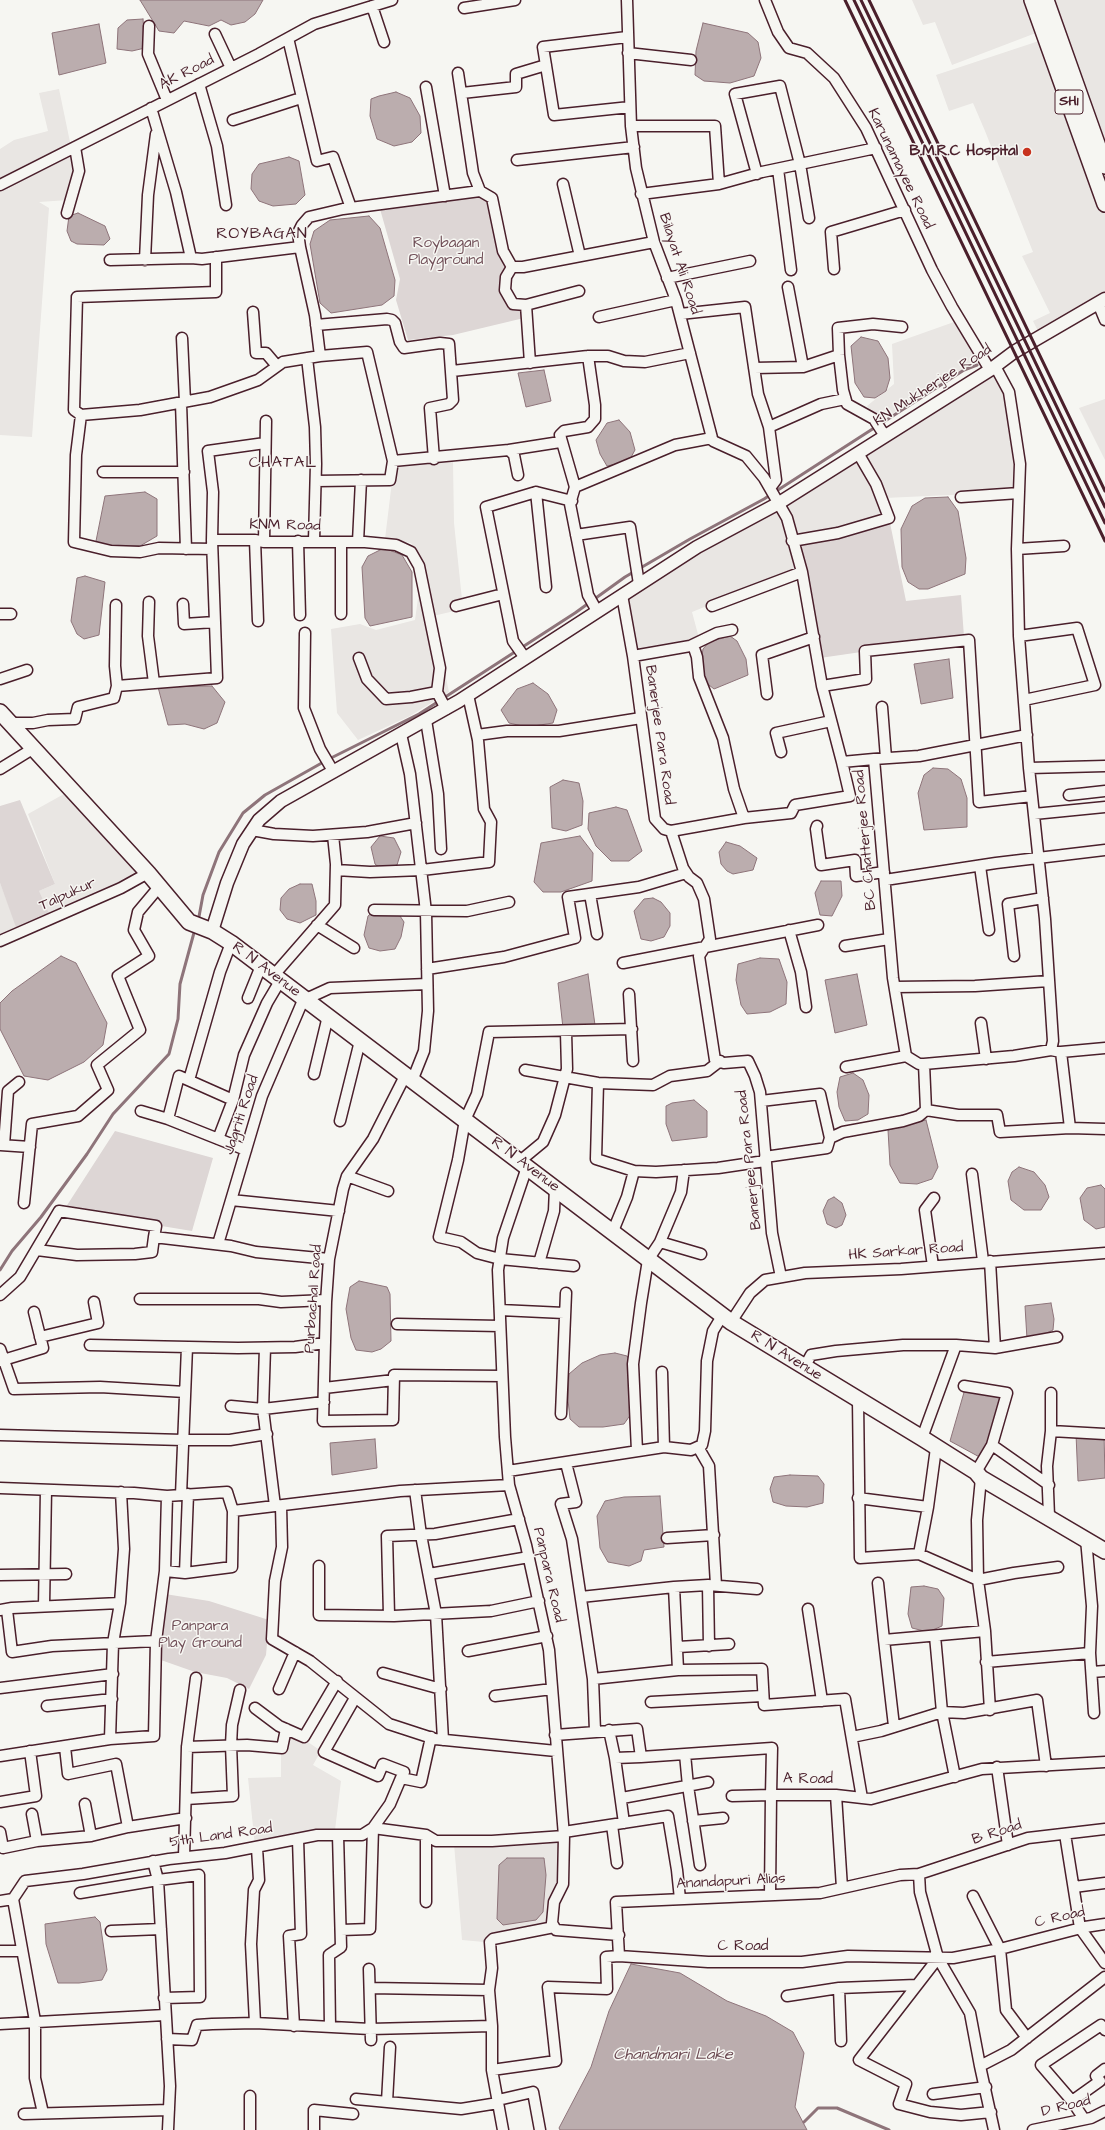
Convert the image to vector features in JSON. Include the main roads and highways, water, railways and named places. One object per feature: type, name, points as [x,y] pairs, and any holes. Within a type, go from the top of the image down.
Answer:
[{"type":"main road","name":"SH1","points":[[1032,0],[1105,204]]},
{"type":"main road","name":"SH1","points":[[1046,0],[1105,166]]},
{"type":"main road","name":"R N Avenue","points":[[5,720],[34,748],[159,887],[201,927],[231,943],[305,998],[408,1079],[613,1231],[648,1260],[726,1319],[804,1368],[922,1438],[979,1475],[1086,1539],[1104,1547]]},
{"type":"water","points":[[140,0],[263,0],[255,14],[245,22],[231,25],[221,20],[209,26],[184,21],[174,33],[159,31]]},
{"type":"water","points":[[143,19],[145,48],[132,51],[117,49],[118,28],[127,20]]},
{"type":"water","points":[[703,23],[748,33],[758,42],[761,58],[754,76],[730,83],[704,81],[695,75],[696,51]]},
{"type":"water","points":[[99,24],[106,63],[59,75],[52,33]]},
{"type":"water","points":[[396,92],[410,98],[420,116],[421,133],[412,142],[394,146],[377,139],[370,116],[371,99]]},
{"type":"water","points":[[289,157],[299,161],[305,195],[296,204],[273,206],[259,201],[251,189],[252,174],[259,164]]},
{"type":"water","points":[[78,213],[105,226],[110,239],[104,245],[77,244],[71,241],[67,231],[69,216]]},
{"type":"water","points":[[369,216],[380,228],[395,280],[394,296],[382,305],[331,313],[320,303],[310,244],[314,231],[330,220]]},
{"type":"water","points":[[861,337],[878,341],[888,358],[890,378],[886,391],[875,398],[864,397],[855,383],[851,346]]},
{"type":"water","points":[[544,370],[551,401],[526,407],[518,373]]},
{"type":"water","points":[[619,420],[630,432],[635,450],[629,461],[607,466],[600,454],[596,440],[607,423]]},
{"type":"water","points":[[145,492],[157,499],[157,536],[140,546],[102,546],[96,541],[105,496]]},
{"type":"water","points":[[948,497],[958,511],[966,558],[965,574],[928,589],[919,589],[908,582],[902,567],[901,529],[912,506],[925,498]]},
{"type":"water","points":[[384,548],[402,555],[412,572],[412,617],[370,626],[365,618],[362,567],[368,556]]},
{"type":"water","points":[[85,576],[105,582],[99,635],[84,639],[77,634],[71,621],[77,578]]},
{"type":"water","points":[[730,636],[737,641],[746,659],[748,675],[714,689],[704,681],[701,661],[703,649],[709,642]]},
{"type":"water","points":[[949,659],[953,698],[921,704],[914,664]]},
{"type":"water","points":[[533,683],[548,694],[557,710],[553,723],[527,727],[509,723],[501,710],[517,689]]},
{"type":"water","points":[[212,686],[225,702],[217,723],[204,729],[185,724],[168,725],[158,687]]},
{"type":"water","points":[[933,768],[948,769],[961,779],[967,798],[967,827],[924,830],[918,793],[924,775]]},
{"type":"water","points":[[563,780],[579,783],[583,801],[582,825],[566,831],[552,828],[550,787]]},
{"type":"water","points":[[616,807],[627,810],[642,851],[629,861],[611,861],[596,846],[588,829],[589,813]]},
{"type":"water","points":[[380,836],[394,838],[401,852],[397,865],[381,869],[375,864],[371,847]]},
{"type":"water","points":[[580,836],[593,853],[592,881],[561,892],[543,892],[534,882],[541,843]]},
{"type":"water","points":[[726,842],[740,846],[757,858],[753,870],[733,874],[727,871],[721,864],[719,852]]},
{"type":"water","points":[[821,881],[841,881],[842,896],[832,916],[820,915],[815,893]]},
{"type":"water","points":[[300,884],[312,884],[316,901],[316,915],[300,923],[287,919],[280,910],[281,898],[289,889]]},
{"type":"water","points":[[653,898],[661,902],[670,913],[670,926],[664,937],[651,941],[641,939],[634,911],[644,899]]},
{"type":"water","points":[[396,910],[404,922],[401,937],[395,949],[380,951],[369,948],[364,935],[368,916],[374,911]]},
{"type":"water","points":[[61,956],[76,963],[107,1023],[103,1045],[84,1062],[48,1080],[24,1076],[0,1029],[0,1003],[12,991]]},
{"type":"water","points":[[760,958],[779,959],[787,982],[786,1004],[770,1012],[747,1014],[741,1005],[736,980],[738,964]]},
{"type":"water","points":[[588,974],[595,1025],[563,1028],[558,983]]},
{"type":"water","points":[[857,974],[867,1025],[835,1033],[825,980]]},
{"type":"water","points":[[853,1073],[863,1080],[869,1095],[868,1114],[858,1120],[845,1121],[839,1107],[837,1092],[840,1077]]},
{"type":"water","points":[[694,1100],[707,1111],[707,1137],[672,1141],[666,1124],[666,1106],[672,1103]]},
{"type":"water","points":[[926,1120],[938,1167],[932,1179],[917,1184],[900,1183],[890,1165],[888,1130]]},
{"type":"water","points":[[1019,1167],[1034,1172],[1045,1185],[1049,1197],[1041,1210],[1024,1210],[1011,1200],[1008,1181],[1012,1172]]},
{"type":"water","points":[[1101,1185],[1105,1189],[1105,1227],[1096,1229],[1084,1220],[1080,1198],[1087,1188]]},
{"type":"water","points":[[834,1197],[842,1203],[846,1215],[842,1225],[836,1228],[827,1224],[823,1211],[828,1200]]},
{"type":"water","points":[[359,1281],[387,1287],[390,1294],[391,1341],[381,1349],[372,1352],[356,1350],[351,1338],[346,1309],[350,1287]]},
{"type":"water","points":[[1051,1303],[1054,1319],[1053,1330],[1041,1336],[1027,1339],[1025,1306]]},
{"type":"water","points":[[615,1353],[627,1356],[630,1361],[631,1414],[624,1424],[603,1427],[579,1427],[570,1419],[568,1400],[569,1374],[582,1363],[600,1355]]},
{"type":"water","points":[[965,1389],[1003,1391],[985,1460],[950,1441]]},
{"type":"water","points":[[1104,1433],[1105,1478],[1078,1481],[1076,1434]]},
{"type":"water","points":[[375,1439],[377,1468],[332,1475],[330,1443]]},
{"type":"water","points":[[790,1475],[818,1476],[824,1484],[823,1503],[807,1507],[786,1506],[773,1502],[770,1489],[774,1477]]},
{"type":"water","points":[[660,1496],[664,1547],[644,1550],[641,1561],[629,1566],[608,1562],[600,1548],[597,1516],[605,1501],[624,1497]]},
{"type":"water","points":[[924,1586],[938,1589],[944,1598],[942,1626],[928,1632],[912,1628],[908,1614],[911,1587]]},
{"type":"water","points":[[507,1858],[544,1858],[546,1875],[543,1912],[536,1920],[503,1925],[497,1919],[499,1865]]},
{"type":"water","points":[[95,1917],[100,1922],[107,1970],[102,1980],[79,1983],[58,1983],[46,1944],[45,1924]]},
{"type":"water","name":"Chandmari Lake","points":[[631,1964],[680,1973],[727,2001],[766,2016],[793,2032],[804,2053],[795,2107],[807,2130],[560,2130],[559,2128],[591,2067],[609,2011]]},
{"type":"waterway","points":[[198,922],[203,895],[219,852],[243,813],[265,795],[327,760],[419,714],[575,613],[625,577],[690,539],[764,499],[964,370],[977,365]]},
{"type":"waterway","points":[[0,1270],[12,1251],[41,1217],[87,1154],[113,1114],[169,1054],[178,1019],[180,984],[195,929]]},
{"type":"waterway","points":[[804,2122],[818,2108],[837,2108],[889,2130]]},
{"type":"railway","points":[[845,0],[1105,541]]},
{"type":"railway","points":[[854,0],[1105,523]]},
{"type":"railway","points":[[861,0],[1105,507]]},
{"type":"railway","points":[[869,0],[1105,491]]},
{"type":"place","name":"B.M.R.C Hospital","points":[[1027,152]]},
{"type":"district","name":"ROYBAGAN","points":[[262,235]]},
{"type":"district","name":"CHATAL","points":[[283,464]]},
{"type":"park label","name":"Roybagan Playground","points":[[446,252]]},
{"type":"park label","name":"Panpara Play Ground","points":[[200,1636]]}]
